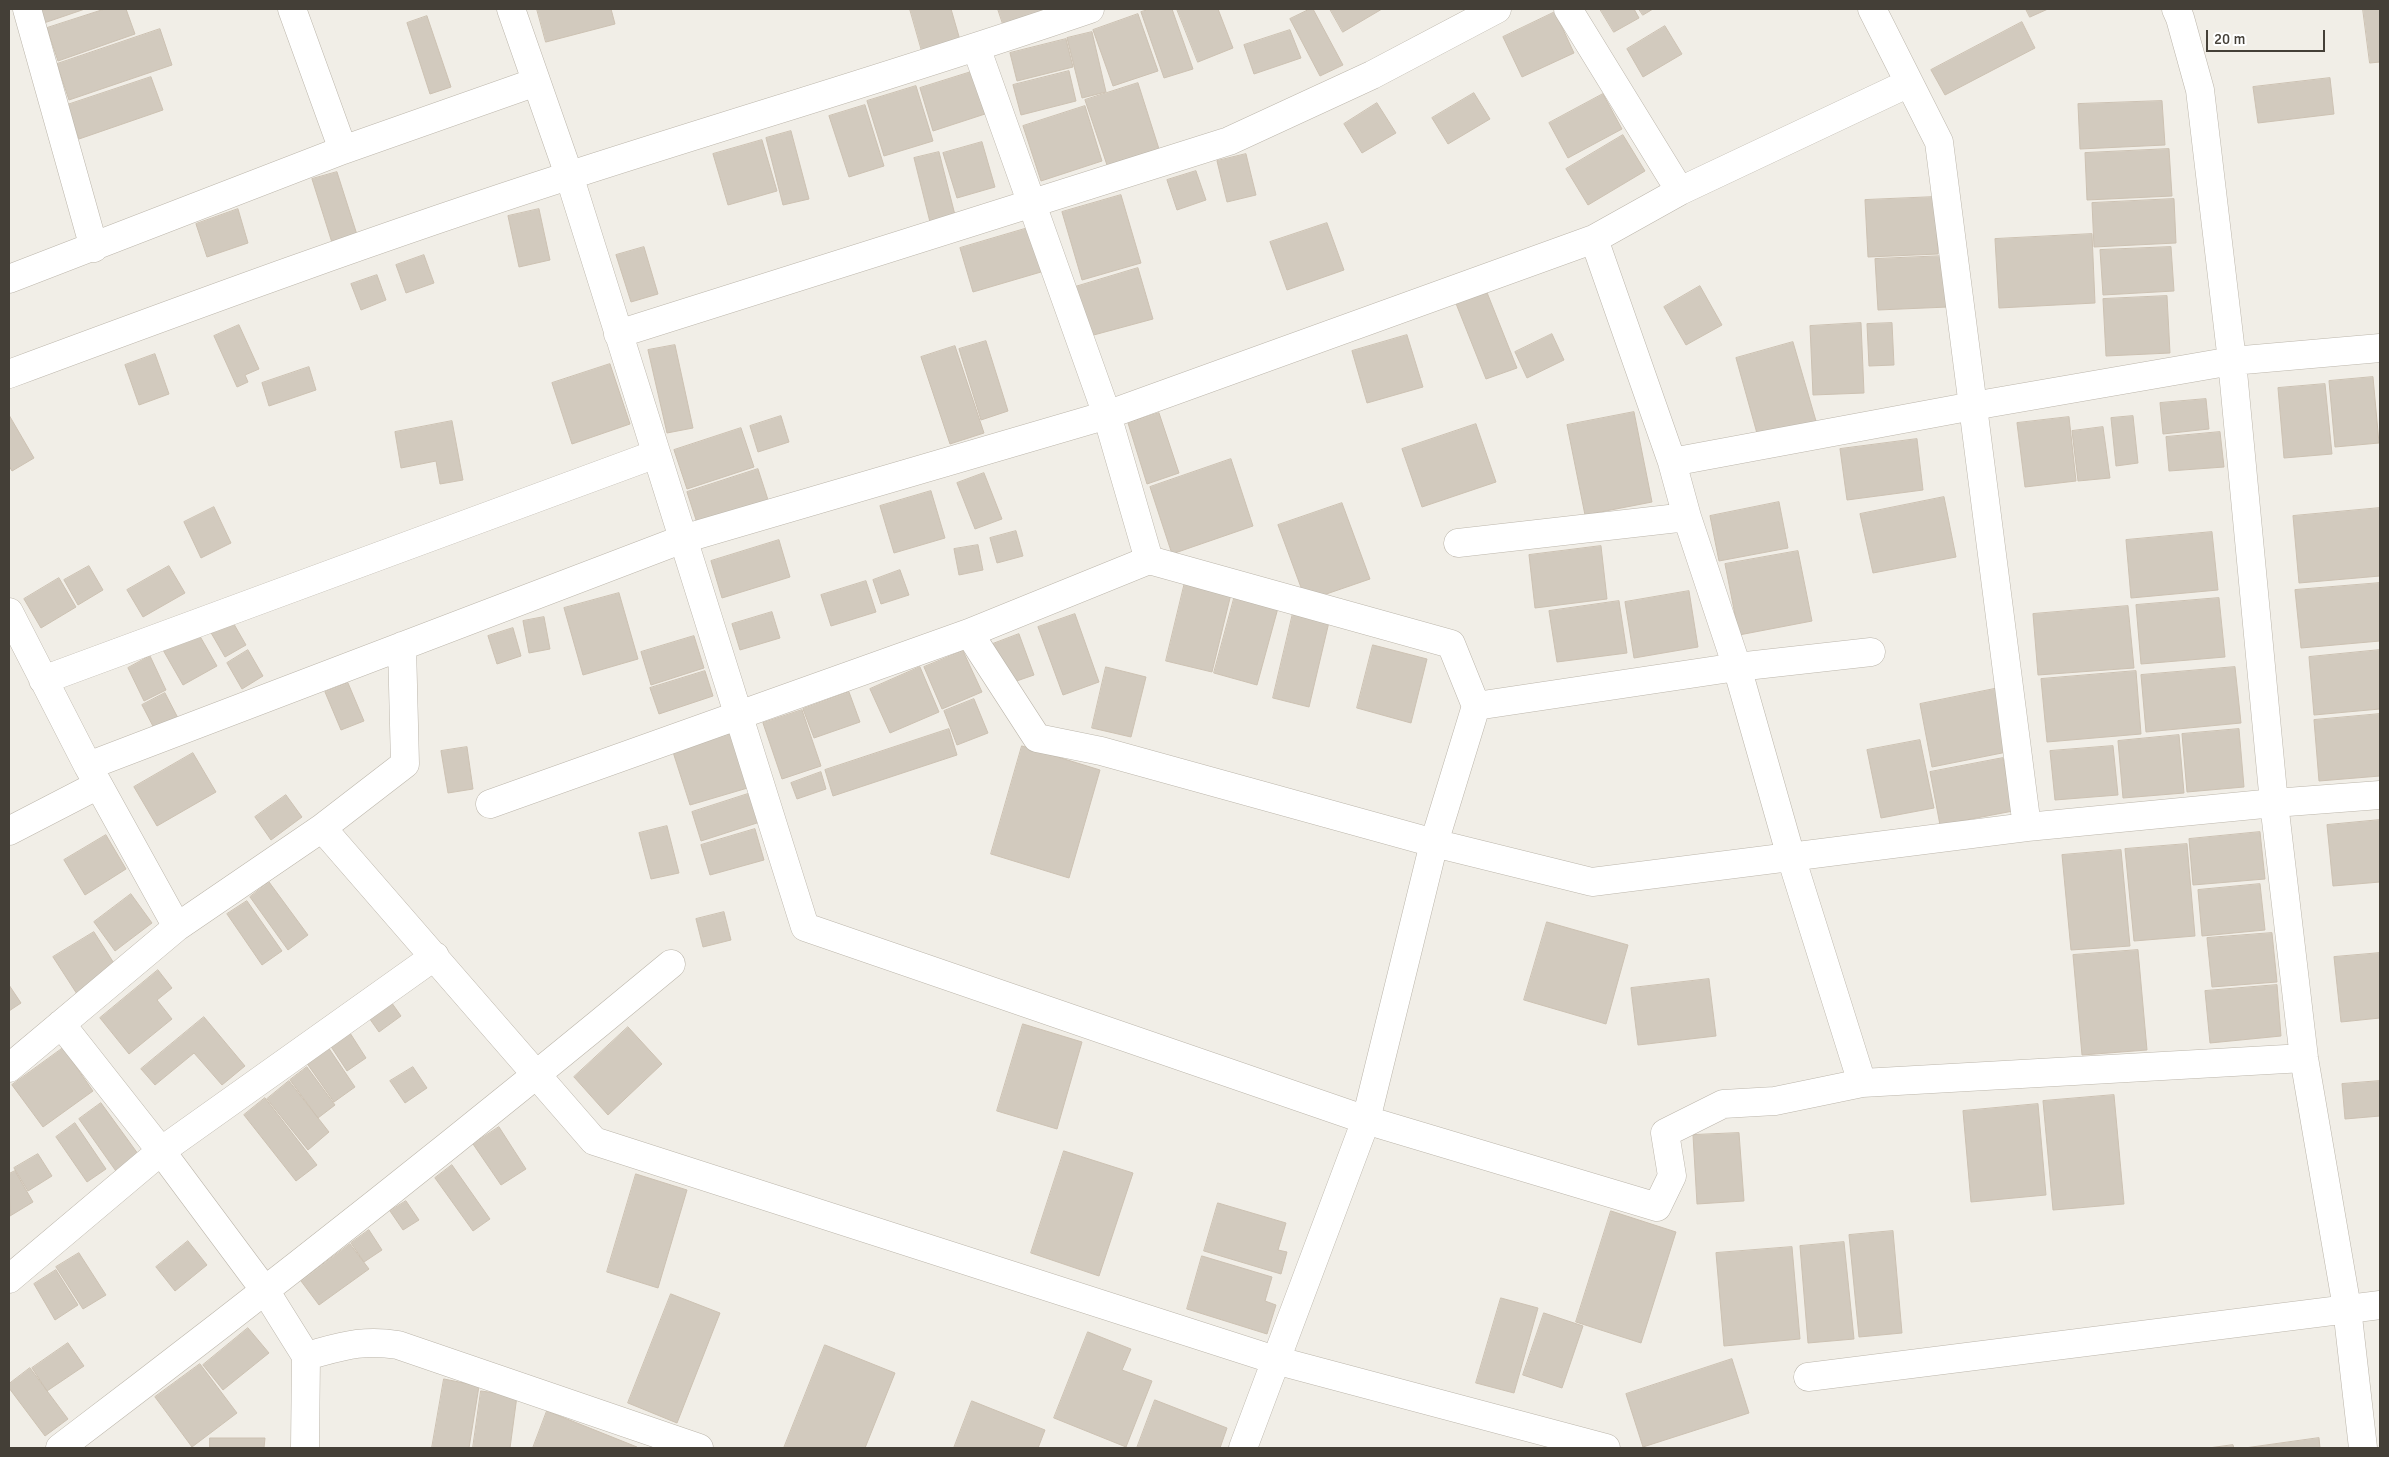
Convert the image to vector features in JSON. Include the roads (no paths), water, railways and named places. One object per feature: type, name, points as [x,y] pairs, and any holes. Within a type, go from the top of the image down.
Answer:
[{"type":"street","points":[[26,9],[94,248]]},
{"type":"street","points":[[292,9],[343,150]]},
{"type":"street","points":[[511,9],[569,175],[805,927],[1366,1120],[1656,1207],[1672,1176],[1665,1133],[1723,1104],[1775,1101],[1862,1083],[2304,1058]]},
{"type":"street","points":[[9,374],[190,307],[569,175],[976,47],[1090,9]]},
{"type":"street","points":[[618,334],[1229,141],[1372,75],[1497,9]]},
{"type":"street","points":[[1568,9],[1680,191]]},
{"type":"street","points":[[1872,9],[1939,142],[2027,827]]},
{"type":"street","points":[[2176,9],[2200,90],[2232,361],[2274,803],[2304,1058],[2347,1308],[2362,1448]]},
{"type":"street","points":[[976,47],[1107,415],[1149,560]]},
{"type":"street","points":[[9,279],[94,248],[343,150],[536,82]]},
{"type":"street","points":[[9,831],[93,776],[402,646],[683,539],[1107,415],[1594,239],[1680,191],[1909,83]]},
{"type":"street","points":[[1594,239],[1672,462],[1687,518],[1737,667],[1792,858],[1862,1083]]},
{"type":"street","points":[[1672,462],[1973,406],[2232,361],[2380,348]]},
{"type":"street","points":[[44,680],[656,454]]},
{"type":"street","points":[[1458,542],[1687,518]]},
{"type":"street","points":[[490,804],[737,714],[969,633],[1149,560],[1451,644],[1476,706],[1434,843],[1366,1120],[1243,1448]]},
{"type":"street","points":[[9,612],[93,776],[177,927]]},
{"type":"street","points":[[969,633],[1037,738],[1101,751],[1434,843],[1592,882],[2027,827],[2274,803],[2380,795]]},
{"type":"street","points":[[9,1068],[177,927],[322,828],[405,764],[402,646]]},
{"type":"street","points":[[1476,706],[1737,667],[1871,652]]},
{"type":"street","points":[[322,828],[594,1141],[1275,1360],[1606,1448]]},
{"type":"street","points":[[9,1279],[161,1151],[435,956]]},
{"type":"street","points":[[60,1448],[266,1292],[537,1076],[671,964]]},
{"type":"street","points":[[61,1024],[161,1151],[266,1292],[306,1356],[305,1448]]},
{"type":"street","points":[[1808,1377],[2380,1305]]},
{"type":"street","points":[[306,1356],[360,1342],[376,1341],[398,1345],[699,1448]]}]
